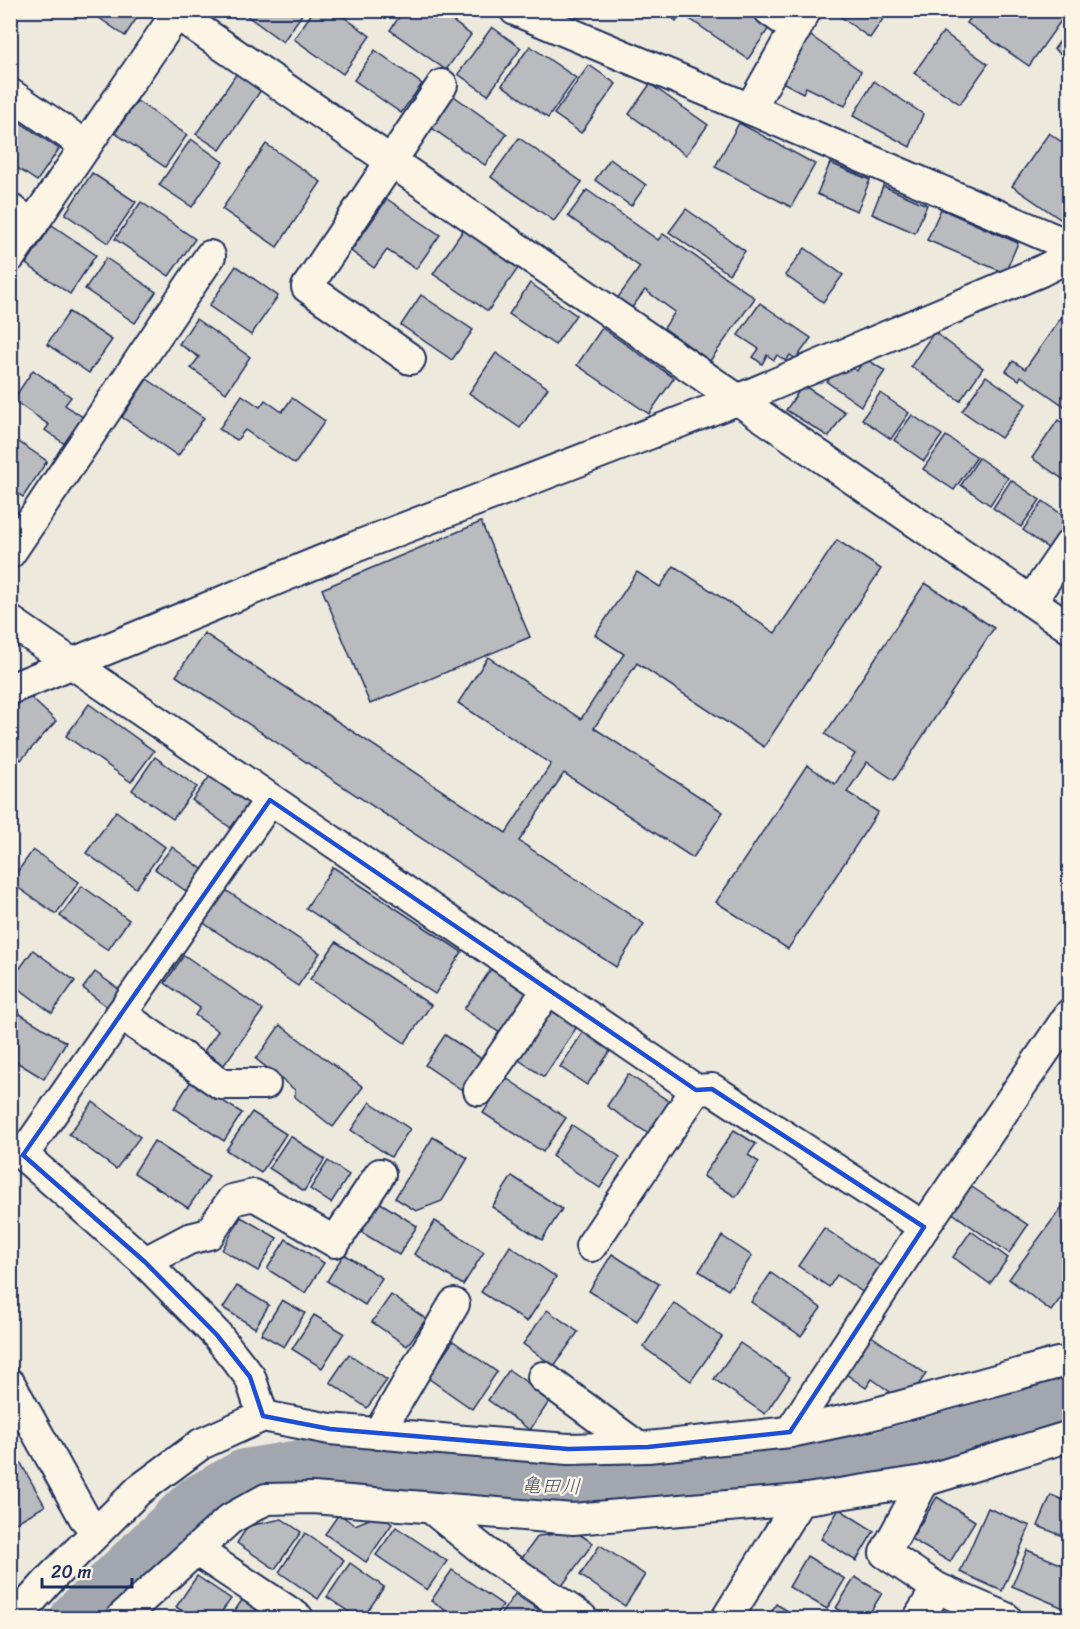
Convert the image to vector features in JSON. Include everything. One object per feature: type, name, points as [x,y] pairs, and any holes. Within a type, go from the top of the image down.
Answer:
[{"type":"street","points":[[515,10],[1070,246]]},
{"type":"street","points":[[750,109],[801,20],[769,10]]},
{"type":"street","points":[[10,257],[22,216],[86,147],[176,12],[1070,628]]},
{"type":"street","points":[[410,359],[307,287],[442,85]]},
{"type":"street","points":[[10,94],[86,147]]},
{"type":"street","points":[[10,553],[210,256]]},
{"type":"street","points":[[10,689],[355,548],[737,400],[1041,271],[1070,256]]},
{"type":"street","points":[[1031,601],[1070,544]]},
{"type":"street","points":[[10,621],[696,1090],[712,1089],[924,1227]]},
{"type":"street","points":[[262,1416],[250,1377],[217,1335],[145,1262],[17,1151],[121,1014],[270,800]]},
{"type":"street","points":[[479,1090],[548,989]]},
{"type":"street","points":[[121,1014],[221,1084],[265,1084]]},
{"type":"street","points":[[790,1432],[924,1227],[1070,1014]]},
{"type":"street","points":[[591,1246],[696,1090]]},
{"type":"street","points":[[145,1262],[189,1239],[208,1234],[232,1200],[255,1195],[335,1242],[380,1174]]},
{"type":"street","points":[[378,1434],[454,1304]]},
{"type":"street","points":[[15,1618],[140,1490],[201,1444],[262,1416],[330,1429],[378,1434],[568,1449],[638,1447],[732,1440],[790,1432],[862,1417],[1058,1363],[1070,1362]]},
{"type":"street","points":[[543,1377],[638,1447]]},
{"type":"street","points":[[10,1384],[84,1517],[97,1532]]},
{"type":"street","points":[[121,1618],[230,1519],[266,1499],[313,1498],[573,1519],[800,1500],[924,1480],[1070,1436]]},
{"type":"street","points":[[924,1480],[885,1553],[938,1588],[1006,1618]]},
{"type":"street","points":[[726,1618],[800,1500]]},
{"type":"street","points":[[431,1508],[488,1554],[582,1618]]},
{"type":"street","points":[[196,1550],[298,1618]]},
{"type":"street","points":[[919,1618],[938,1588]]},
{"type":"highlighted area","points":[[270,800],[696,1090],[712,1089],[924,1227],[790,1432],[648,1447],[568,1449],[452,1440],[330,1429],[263,1416],[250,1377],[217,1335],[145,1262],[23,1155]]},
{"type":"building","points":[[88,10],[142,10],[125,36]]},
{"type":"building","points":[[239,10],[305,10],[283,42]]},
{"type":"building","points":[[314,10],[334,10],[370,36],[343,74],[294,39]]},
{"type":"building","points":[[404,10],[438,10],[471,35],[446,70],[390,30]]},
{"type":"building","points":[[662,10],[684,10],[676,21]]},
{"type":"building","points":[[691,10],[743,10],[769,28],[748,59],[687,17]]},
{"type":"building","points":[[831,10],[889,10],[870,38]]},
{"type":"building","points":[[976,10],[1058,10],[1065,15],[1029,66],[967,23]]},
{"type":"building","points":[[492,27],[521,48],[488,95],[458,74]]},
{"type":"building","points":[[1070,27],[1070,61],[1054,49]]},
{"type":"building","points":[[943,32],[988,64],[960,104],[914,73]]},
{"type":"building","points":[[808,34],[861,71],[845,106],[806,87],[803,93],[782,82]]},
{"type":"building","points":[[530,46],[576,78],[548,118],[502,85]]},
{"type":"building","points":[[375,50],[422,84],[401,113],[354,80]]},
{"type":"building","points":[[589,65],[616,84],[581,133],[554,114]]},
{"type":"building","points":[[237,73],[261,90],[220,150],[196,134]]},
{"type":"building","points":[[874,81],[923,114],[910,147],[853,116]]},
{"type":"building","points":[[650,84],[708,125],[686,155],[629,114]]},
{"type":"building","points":[[451,94],[507,134],[485,165],[429,126]]},
{"type":"building","points":[[137,101],[187,135],[165,167],[115,133]]},
{"type":"building","points":[[15,119],[59,149],[37,181],[10,163],[10,126]]},
{"type":"building","points":[[739,123],[815,164],[791,207],[715,167]]},
{"type":"building","points":[[1049,133],[1070,148],[1070,211],[1063,221],[1012,186]]},
{"type":"building","points":[[519,138],[582,182],[554,221],[491,177]]},
{"type":"building","points":[[191,139],[223,162],[192,207],[159,185]]},
{"type":"building","points":[[266,144],[321,182],[277,247],[222,209]]},
{"type":"building","points":[[610,159],[646,185],[631,206],[595,180]]},
{"type":"building","points":[[830,163],[870,180],[857,211],[817,194]]},
{"type":"building","points":[[92,173],[136,202],[108,243],[65,214]]},
{"type":"building","points":[[883,186],[927,205],[915,233],[872,214]]},
{"type":"building","points":[[587,190],[658,240],[663,234],[755,298],[710,361],[664,328],[675,312],[645,290],[628,313],[614,303],[640,267],[568,216]]},
{"type":"building","points":[[387,199],[440,235],[416,269],[387,250],[374,268],[351,251]]},
{"type":"building","points":[[141,202],[195,239],[169,276],[115,239]]},
{"type":"building","points":[[686,209],[745,251],[729,274],[669,232]]},
{"type":"building","points":[[941,209],[1018,243],[1005,273],[927,240]]},
{"type":"building","points":[[52,225],[96,255],[70,294],[26,264]]},
{"type":"building","points":[[466,226],[521,264],[488,311],[433,274]]},
{"type":"building","points":[[805,248],[843,275],[823,302],[785,275]]},
{"type":"building","points":[[106,258],[156,292],[135,323],[85,289]]},
{"type":"building","points":[[236,266],[278,296],[251,335],[209,306]]},
{"type":"building","points":[[530,283],[576,315],[555,345],[509,314]]},
{"type":"building","points":[[421,295],[473,330],[452,360],[401,325]]},
{"type":"building","points":[[760,303],[811,338],[796,359],[790,355],[786,361],[777,355],[774,360],[767,355],[762,364],[753,357],[759,349],[738,335]]},
{"type":"building","points":[[1070,305],[1070,410],[1021,376],[1019,380],[1006,371],[1013,361],[1025,369]]},
{"type":"building","points":[[69,312],[112,340],[89,373],[47,344]]},
{"type":"building","points":[[196,319],[250,357],[226,393],[191,368],[199,357],[179,344]]},
{"type":"building","points":[[602,328],[674,378],[649,414],[577,365]]},
{"type":"building","points":[[934,332],[983,368],[960,401],[911,366]]},
{"type":"building","points":[[496,353],[548,388],[520,428],[469,393]]},
{"type":"building","points":[[865,358],[885,371],[861,406],[827,382],[834,372],[849,366],[857,371]]},
{"type":"building","points":[[33,370],[71,397],[65,405],[87,420],[69,447],[45,430],[49,425],[13,400]]},
{"type":"building","points":[[986,376],[1026,404],[1001,438],[962,411]]},
{"type":"building","points":[[147,379],[204,418],[178,456],[122,417]]},
{"type":"building","points":[[803,385],[845,412],[829,437],[786,410]]},
{"type":"building","points":[[880,393],[909,413],[891,439],[862,419]]},
{"type":"building","points":[[242,395],[260,407],[265,400],[282,412],[292,398],[325,421],[295,464],[245,430],[237,440],[219,429]]},
{"type":"building","points":[[912,415],[942,435],[924,461],[894,440]]},
{"type":"building","points":[[1058,420],[1070,428],[1070,484],[1032,458]]},
{"type":"building","points":[[10,436],[47,461],[23,497],[10,488]]},
{"type":"building","points":[[946,436],[977,457],[954,490],[923,469]]},
{"type":"building","points":[[979,458],[1008,478],[990,505],[961,485]]},
{"type":"building","points":[[1011,480],[1040,500],[1021,527],[993,508]]},
{"type":"building","points":[[1043,501],[1068,519],[1049,549],[1023,530]]},
{"type":"building","points":[[481,522],[530,637],[370,704],[322,589]]},
{"type":"building","points":[[837,540],[881,569],[764,747],[637,663],[594,728],[723,812],[693,858],[564,773],[519,841],[644,924],[616,967],[176,676],[204,633],[506,833],[551,764],[458,703],[488,657],[581,719],[624,654],[595,635],[637,572],[660,587],[674,566],[775,633]]},
{"type":"building","points":[[925,583],[994,628],[894,780],[867,762],[847,792],[878,812],[788,949],[716,902],[807,765],[835,784],[855,754],[825,734]]},
{"type":"building","points":[[27,694],[56,721],[21,760],[10,750],[10,713]]},
{"type":"building","points":[[89,704],[154,751],[131,782],[66,736]]},
{"type":"building","points":[[155,757],[197,787],[173,819],[132,790]]},
{"type":"building","points":[[213,772],[252,799],[231,828],[192,800]]},
{"type":"building","points":[[116,811],[165,847],[136,888],[86,853]]},
{"type":"building","points":[[172,847],[206,872],[190,894],[155,869]]},
{"type":"building","points":[[33,850],[79,882],[56,914],[10,882]]},
{"type":"building","points":[[333,867],[462,952],[435,994],[306,908]]},
{"type":"building","points":[[82,886],[129,920],[108,950],[60,916]]},
{"type":"building","points":[[224,889],[320,953],[298,986],[202,922]]},
{"type":"building","points":[[336,942],[431,1005],[405,1043],[310,979]]},
{"type":"building","points":[[33,950],[75,981],[52,1013],[10,982]]},
{"type":"building","points":[[184,955],[263,1010],[224,1065],[204,1051],[218,1031],[195,1015],[200,1008],[165,983]]},
{"type":"building","points":[[491,969],[527,993],[500,1033],[464,1009]]},
{"type":"building","points":[[95,972],[124,993],[111,1010],[83,988]]},
{"type":"building","points":[[547,1005],[578,1025],[544,1077],[513,1056]]},
{"type":"building","points":[[10,1008],[66,1042],[44,1079],[10,1058]]},
{"type":"building","points":[[280,1025],[363,1087],[333,1127],[295,1097],[295,1090],[256,1059]]},
{"type":"building","points":[[585,1029],[613,1047],[587,1085],[560,1067]]},
{"type":"building","points":[[445,1035],[482,1059],[462,1090],[425,1065]]},
{"type":"building","points":[[628,1074],[673,1104],[652,1136],[607,1106]]},
{"type":"building","points":[[506,1078],[566,1118],[543,1152],[483,1113]]},
{"type":"building","points":[[191,1081],[242,1113],[224,1141],[174,1108]]},
{"type":"building","points":[[93,1102],[140,1137],[116,1169],[69,1134]]},
{"type":"building","points":[[370,1102],[410,1129],[391,1157],[351,1130]]},
{"type":"building","points":[[252,1112],[286,1134],[261,1173],[226,1150]]},
{"type":"building","points":[[572,1125],[620,1157],[600,1188],[552,1156]]},
{"type":"building","points":[[734,1130],[756,1144],[748,1155],[759,1162],[736,1197],[703,1176]]},
{"type":"building","points":[[290,1136],[325,1159],[304,1191],[269,1168]]},
{"type":"building","points":[[433,1137],[468,1158],[442,1201],[416,1211],[395,1198]]},
{"type":"building","points":[[154,1141],[209,1177],[188,1208],[134,1173]]},
{"type":"building","points":[[328,1161],[349,1175],[331,1203],[310,1189]]},
{"type":"building","points":[[512,1176],[562,1209],[542,1240],[492,1207]]},
{"type":"building","points":[[969,1185],[1028,1225],[1009,1253],[951,1212]]},
{"type":"building","points":[[1070,1196],[1070,1286],[1051,1311],[1009,1279]]},
{"type":"building","points":[[379,1202],[417,1226],[399,1255],[361,1232]]},
{"type":"building","points":[[241,1217],[277,1238],[258,1271],[222,1250]]},
{"type":"building","points":[[435,1221],[484,1252],[463,1285],[414,1254]]},
{"type":"building","points":[[824,1228],[885,1269],[867,1295],[837,1275],[829,1287],[798,1266]]},
{"type":"building","points":[[971,1231],[1008,1258],[990,1284],[953,1257]]},
{"type":"building","points":[[722,1236],[752,1256],[728,1290],[699,1271]]},
{"type":"building","points":[[286,1239],[324,1263],[305,1293],[267,1269]]},
{"type":"building","points":[[510,1246],[556,1277],[527,1322],[481,1292]]},
{"type":"building","points":[[344,1254],[382,1278],[365,1305],[327,1281]]},
{"type":"building","points":[[612,1254],[659,1284],[637,1321],[589,1291]]},
{"type":"building","points":[[771,1273],[821,1308],[801,1336],[751,1302]]},
{"type":"building","points":[[237,1286],[269,1305],[255,1328],[223,1308]]},
{"type":"building","points":[[391,1295],[426,1319],[407,1346],[372,1322]]},
{"type":"building","points":[[282,1300],[305,1313],[284,1347],[261,1334]]},
{"type":"building","points":[[674,1303],[722,1337],[691,1381],[643,1347]]},
{"type":"building","points":[[547,1310],[578,1332],[554,1366],[523,1344]]},
{"type":"building","points":[[314,1315],[344,1333],[322,1368],[292,1349]]},
{"type":"building","points":[[867,1333],[926,1374],[910,1396],[902,1390],[897,1397],[872,1379],[866,1388],[840,1370]]},
{"type":"building","points":[[453,1341],[497,1372],[472,1409],[428,1378]]},
{"type":"building","points":[[740,1343],[790,1377],[765,1414],[714,1379]]},
{"type":"building","points":[[349,1354],[387,1380],[367,1408],[330,1382]]},
{"type":"building","points":[[509,1370],[551,1399],[530,1430],[488,1400]]},
{"type":"building","points":[[10,1444],[45,1506],[10,1526]]},
{"type":"building","points":[[1051,1495],[1070,1503],[1070,1539],[1038,1526]]},
{"type":"building","points":[[937,1497],[975,1521],[950,1562],[911,1539]]},
{"type":"building","points":[[988,1508],[1030,1526],[1002,1591],[960,1572]]},
{"type":"building","points":[[839,1509],[874,1531],[856,1561],[821,1539]]},
{"type":"building","points":[[339,1514],[355,1525],[379,1515],[392,1524],[366,1562],[325,1534]]},
{"type":"building","points":[[282,1519],[301,1532],[275,1569],[237,1543],[248,1526]]},
{"type":"building","points":[[396,1527],[447,1561],[427,1590],[376,1555]]},
{"type":"building","points":[[576,1532],[593,1543],[562,1586],[522,1558],[538,1536]]},
{"type":"building","points":[[305,1533],[344,1560],[318,1599],[279,1572]]},
{"type":"building","points":[[600,1545],[645,1575],[625,1606],[580,1575]]},
{"type":"building","points":[[1027,1550],[1070,1568],[1070,1600],[1066,1609],[1012,1586]]},
{"type":"building","points":[[807,1556],[845,1579],[827,1609],[789,1587]]},
{"type":"building","points":[[350,1563],[384,1587],[363,1618],[358,1618],[327,1597]]},
{"type":"building","points":[[452,1570],[503,1605],[493,1618],[457,1618],[431,1601]]},
{"type":"building","points":[[197,1576],[231,1599],[217,1618],[193,1618],[176,1607]]},
{"type":"building","points":[[855,1577],[882,1593],[867,1618],[854,1618],[836,1608]]},
{"type":"building","points":[[515,1594],[551,1618],[498,1618]]},
{"type":"building","points":[[242,1600],[269,1618],[230,1618]]},
{"type":"building","points":[[776,1604],[800,1618],[768,1618]]},
{"type":"waterway","name":"亀田川","points":[[77,1618],[198,1502],[245,1476],[306,1466],[505,1485],[600,1487],[680,1482],[874,1460],[1003,1424],[1070,1402]]}]
